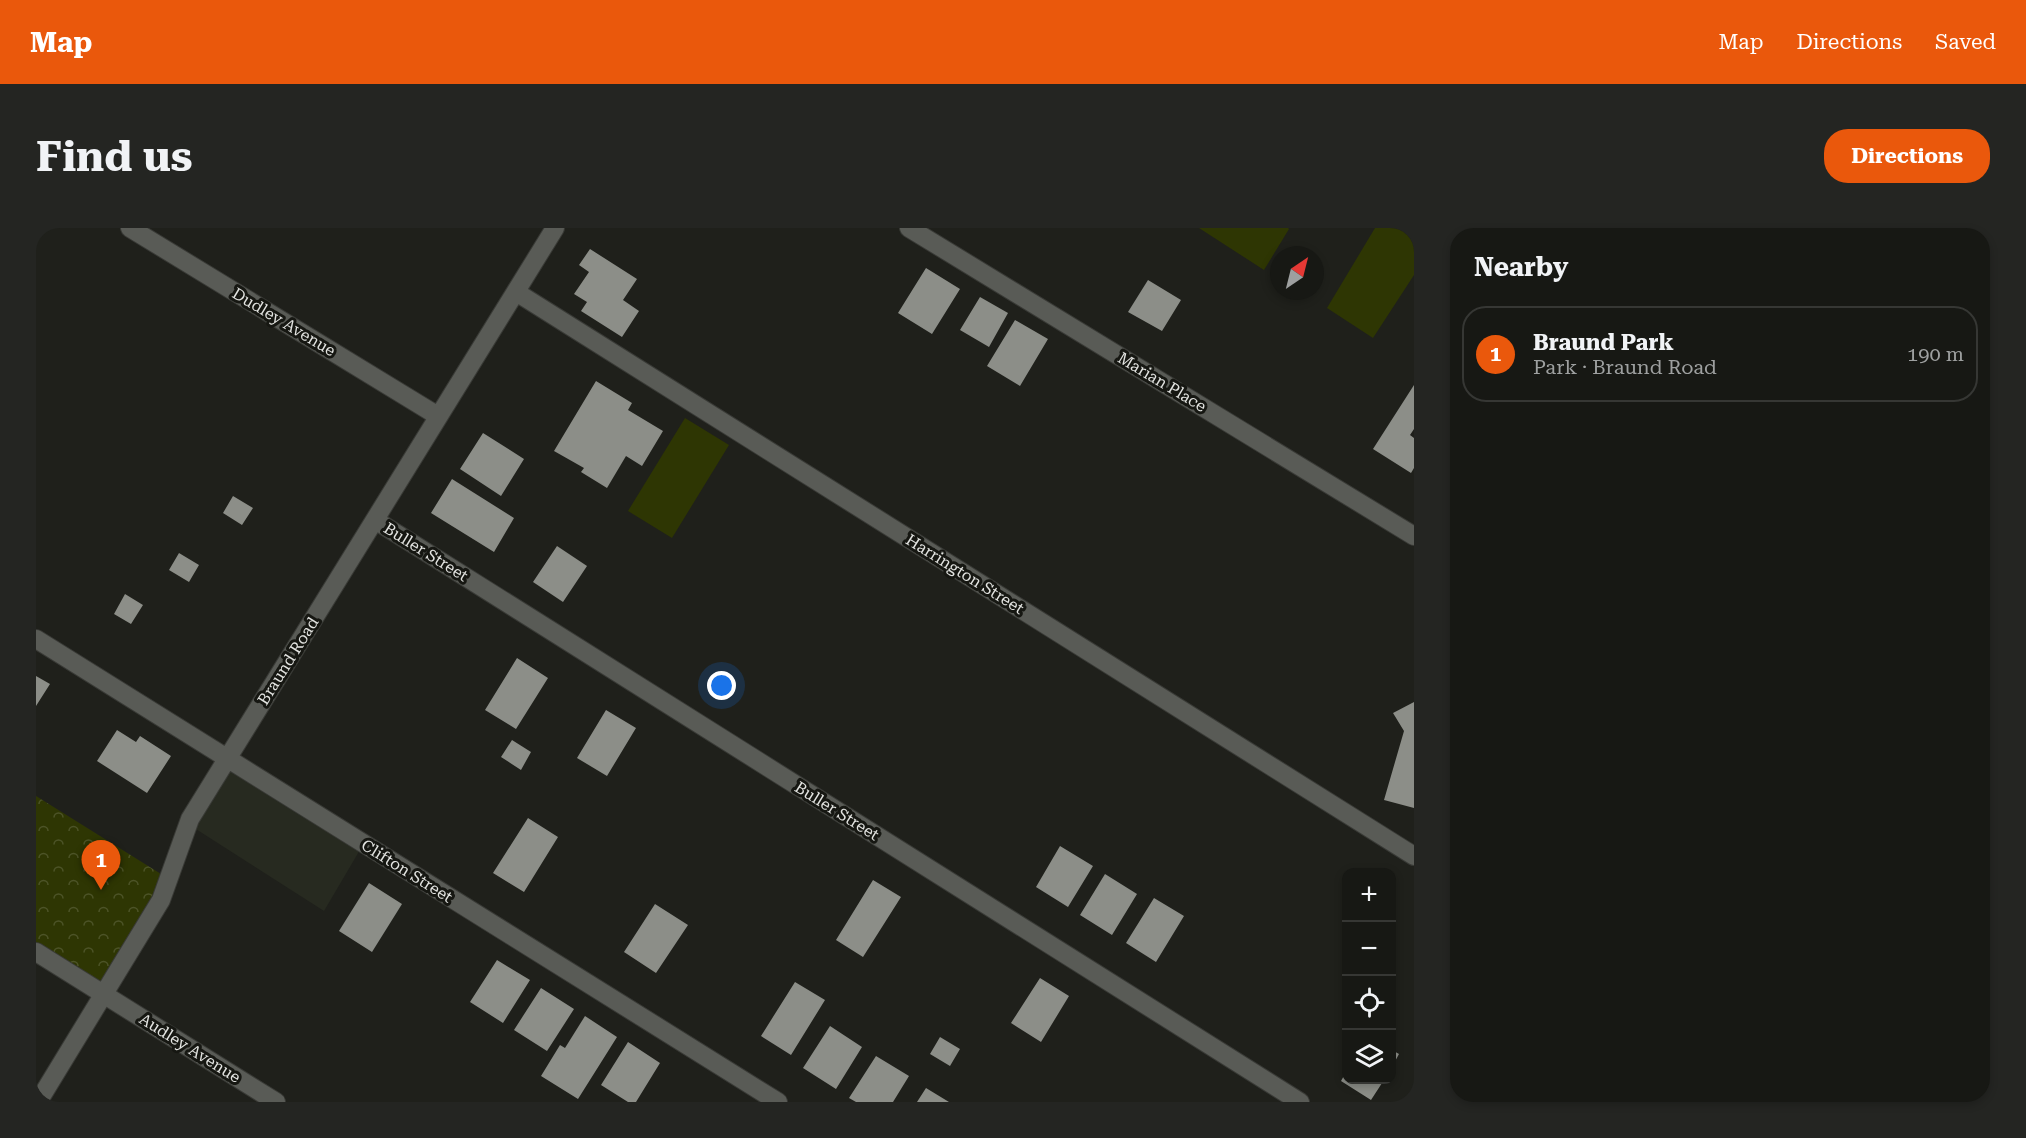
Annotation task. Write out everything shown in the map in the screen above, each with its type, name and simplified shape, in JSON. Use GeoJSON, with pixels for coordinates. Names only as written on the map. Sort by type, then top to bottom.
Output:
{"type":"FeatureCollection","features":[{"type":"Feature","properties":{"kind":"street","name":"Dudley Avenue"},"geometry":{"type":"LineString","coordinates":[[130,228],[438,416]]}},
{"type":"Feature","properties":{"kind":"street","name":"Braund Road"},"geometry":{"type":"LineString","coordinates":[[38,1102],[161,900],[190,819],[555,228]]}},
{"type":"Feature","properties":{"kind":"street","name":"Marian Place"},"geometry":{"type":"LineString","coordinates":[[909,228],[1414,536]]}},
{"type":"Feature","properties":{"kind":"street","name":"Harrington Street"},"geometry":{"type":"LineString","coordinates":[[516,291],[1414,856]]}},
{"type":"Feature","properties":{"kind":"street","name":"Buller Street"},"geometry":{"type":"LineString","coordinates":[[375,520],[1300,1102]]}},
{"type":"Feature","properties":{"kind":"street","name":"Clifton Street"},"geometry":{"type":"LineString","coordinates":[[36,639],[778,1102]]}},
{"type":"Feature","properties":{"kind":"street","name":"Audley Avenue"},"geometry":{"type":"LineString","coordinates":[[36,952],[276,1102]]}},
{"type":"Feature","properties":{"kind":"shaded area"},"geometry":{"type":"Polygon","coordinates":[[[228,759],[364,843],[324,911],[188,824],[228,759]]]}},
{"type":"Feature","properties":{"kind":"green space"},"geometry":{"type":"Polygon","coordinates":[[[1199,228],[1288,228],[1279,246],[1270,246],[1270,260],[1264,270],[1199,228]]]}},
{"type":"Feature","properties":{"kind":"green space"},"geometry":{"type":"Polygon","coordinates":[[[1375,228],[1398,228],[1414,238],[1414,275],[1373,338],[1327,308],[1375,228]]]}},
{"type":"Feature","properties":{"kind":"green space"},"geometry":{"type":"Polygon","coordinates":[[[685,418],[729,445],[672,538],[628,511],[685,418]]]}},
{"type":"Feature","properties":{"kind":"green space"},"geometry":{"type":"Polygon","coordinates":[[[36,796],[169,879],[103,994],[36,952],[36,796]]]}},
{"type":"Feature","properties":{"kind":"building"},"geometry":{"type":"Polygon","coordinates":[[[590,249],[637,279],[623,300],[639,311],[622,337],[581,311],[587,302],[574,294],[589,272],[579,265],[590,249]]]}},
{"type":"Feature","properties":{"kind":"building"},"geometry":{"type":"Polygon","coordinates":[[[926,268],[960,289],[932,334],[898,313],[926,268]]]}},
{"type":"Feature","properties":{"kind":"building"},"geometry":{"type":"Polygon","coordinates":[[[1148,280],[1181,300],[1162,331],[1128,312],[1148,280]]]}},
{"type":"Feature","properties":{"kind":"building"},"geometry":{"type":"Polygon","coordinates":[[[980,297],[1008,313],[989,347],[960,330],[980,297]]]}},
{"type":"Feature","properties":{"kind":"building"},"geometry":{"type":"Polygon","coordinates":[[[1015,320],[1048,339],[1020,386],[987,366],[1015,320]]]}},
{"type":"Feature","properties":{"kind":"building"},"geometry":{"type":"Polygon","coordinates":[[[596,381],[632,403],[628,410],[663,431],[642,466],[626,456],[607,488],[581,472],[584,468],[554,451],[596,381]]]}},
{"type":"Feature","properties":{"kind":"building"},"geometry":{"type":"Polygon","coordinates":[[[1414,385],[1414,429],[1410,435],[1414,438],[1414,468],[1411,473],[1373,449],[1414,385]]]}},
{"type":"Feature","properties":{"kind":"building"},"geometry":{"type":"Polygon","coordinates":[[[483,433],[524,459],[501,496],[460,469],[483,433]]]}},
{"type":"Feature","properties":{"kind":"building"},"geometry":{"type":"Polygon","coordinates":[[[452,479],[514,518],[494,552],[431,513],[452,479]]]}},
{"type":"Feature","properties":{"kind":"building"},"geometry":{"type":"Polygon","coordinates":[[[233,496],[253,508],[242,525],[223,513],[233,496]]]}},
{"type":"Feature","properties":{"kind":"building"},"geometry":{"type":"Polygon","coordinates":[[[557,546],[587,566],[563,602],[533,582],[557,546]]]}},
{"type":"Feature","properties":{"kind":"building"},"geometry":{"type":"Polygon","coordinates":[[[179,553],[199,565],[189,582],[169,570],[179,553]]]}},
{"type":"Feature","properties":{"kind":"building"},"geometry":{"type":"Polygon","coordinates":[[[125,594],[143,605],[131,624],[114,614],[125,594]]]}},
{"type":"Feature","properties":{"kind":"building"},"geometry":{"type":"Polygon","coordinates":[[[517,658],[548,678],[516,729],[485,710],[517,658]]]}},
{"type":"Feature","properties":{"kind":"building"},"geometry":{"type":"Polygon","coordinates":[[[36,676],[50,684],[36,706],[36,676]]]}},
{"type":"Feature","properties":{"kind":"building"},"geometry":{"type":"Polygon","coordinates":[[[1414,702],[1414,808],[1384,800],[1404,731],[1393,713],[1414,702]]]}},
{"type":"Feature","properties":{"kind":"building"},"geometry":{"type":"Polygon","coordinates":[[[606,710],[636,728],[607,776],[577,758],[606,710]]]}},
{"type":"Feature","properties":{"kind":"building"},"geometry":{"type":"Polygon","coordinates":[[[117,730],[136,742],[140,736],[171,756],[147,793],[97,761],[117,730]]]}},
{"type":"Feature","properties":{"kind":"building"},"geometry":{"type":"Polygon","coordinates":[[[512,740],[531,752],[521,770],[501,757],[512,740]]]}},
{"type":"Feature","properties":{"kind":"building"},"geometry":{"type":"Polygon","coordinates":[[[528,818],[558,837],[524,892],[493,873],[528,818]]]}},
{"type":"Feature","properties":{"kind":"building"},"geometry":{"type":"Polygon","coordinates":[[[1060,846],[1093,866],[1068,907],[1036,887],[1060,846]]]}},
{"type":"Feature","properties":{"kind":"building"},"geometry":{"type":"Polygon","coordinates":[[[1105,874],[1137,894],[1112,935],[1080,915],[1105,874]]]}},
{"type":"Feature","properties":{"kind":"building"},"geometry":{"type":"Polygon","coordinates":[[[873,880],[901,897],[863,957],[836,940],[873,880]]]}},
{"type":"Feature","properties":{"kind":"building"},"geometry":{"type":"Polygon","coordinates":[[[369,883],[402,904],[372,952],[339,931],[369,883]]]}},
{"type":"Feature","properties":{"kind":"building"},"geometry":{"type":"Polygon","coordinates":[[[1154,898],[1184,916],[1156,962],[1126,943],[1154,898]]]}},
{"type":"Feature","properties":{"kind":"building"},"geometry":{"type":"Polygon","coordinates":[[[655,904],[688,925],[656,973],[624,952],[655,904]]]}},
{"type":"Feature","properties":{"kind":"building"},"geometry":{"type":"Polygon","coordinates":[[[497,960],[530,980],[503,1023],[470,1002],[497,960]]]}},
{"type":"Feature","properties":{"kind":"building"},"geometry":{"type":"Polygon","coordinates":[[[1040,978],[1069,996],[1041,1042],[1011,1023],[1040,978]]]}},
{"type":"Feature","properties":{"kind":"building"},"geometry":{"type":"Polygon","coordinates":[[[795,982],[825,1000],[791,1055],[761,1036],[795,982]]]}},
{"type":"Feature","properties":{"kind":"building"},"geometry":{"type":"Polygon","coordinates":[[[541,988],[574,1009],[547,1051],[514,1030],[541,988]]]}},
{"type":"Feature","properties":{"kind":"building"},"geometry":{"type":"Polygon","coordinates":[[[585,1016],[617,1037],[578,1099],[541,1076],[560,1045],[565,1048],[585,1016]]]}},
{"type":"Feature","properties":{"kind":"building"},"geometry":{"type":"Polygon","coordinates":[[[830,1026],[862,1047],[836,1089],[803,1068],[830,1026]]]}},
{"type":"Feature","properties":{"kind":"building"},"geometry":{"type":"Polygon","coordinates":[[[940,1037],[960,1049],[950,1066],[930,1054],[940,1037]]]}},
{"type":"Feature","properties":{"kind":"building"},"geometry":{"type":"Polygon","coordinates":[[[628,1042],[660,1063],[636,1102],[628,1102],[601,1085],[628,1042]]]}},
{"type":"Feature","properties":{"kind":"building"},"geometry":{"type":"Polygon","coordinates":[[[876,1056],[909,1076],[893,1102],[856,1102],[849,1098],[876,1056]]]}},
{"type":"Feature","properties":{"kind":"building"},"geometry":{"type":"Polygon","coordinates":[[[1346,1084],[1381,1084],[1371,1100],[1346,1084]]]}},
{"type":"Feature","properties":{"kind":"building"},"geometry":{"type":"Polygon","coordinates":[[[926,1088],[949,1102],[917,1102],[926,1088]]]}},
{"type":"Feature","properties":{"kind":"place","name":"Braund Park"},"geometry":{"type":"Point","coordinates":[101,890]}}]}
